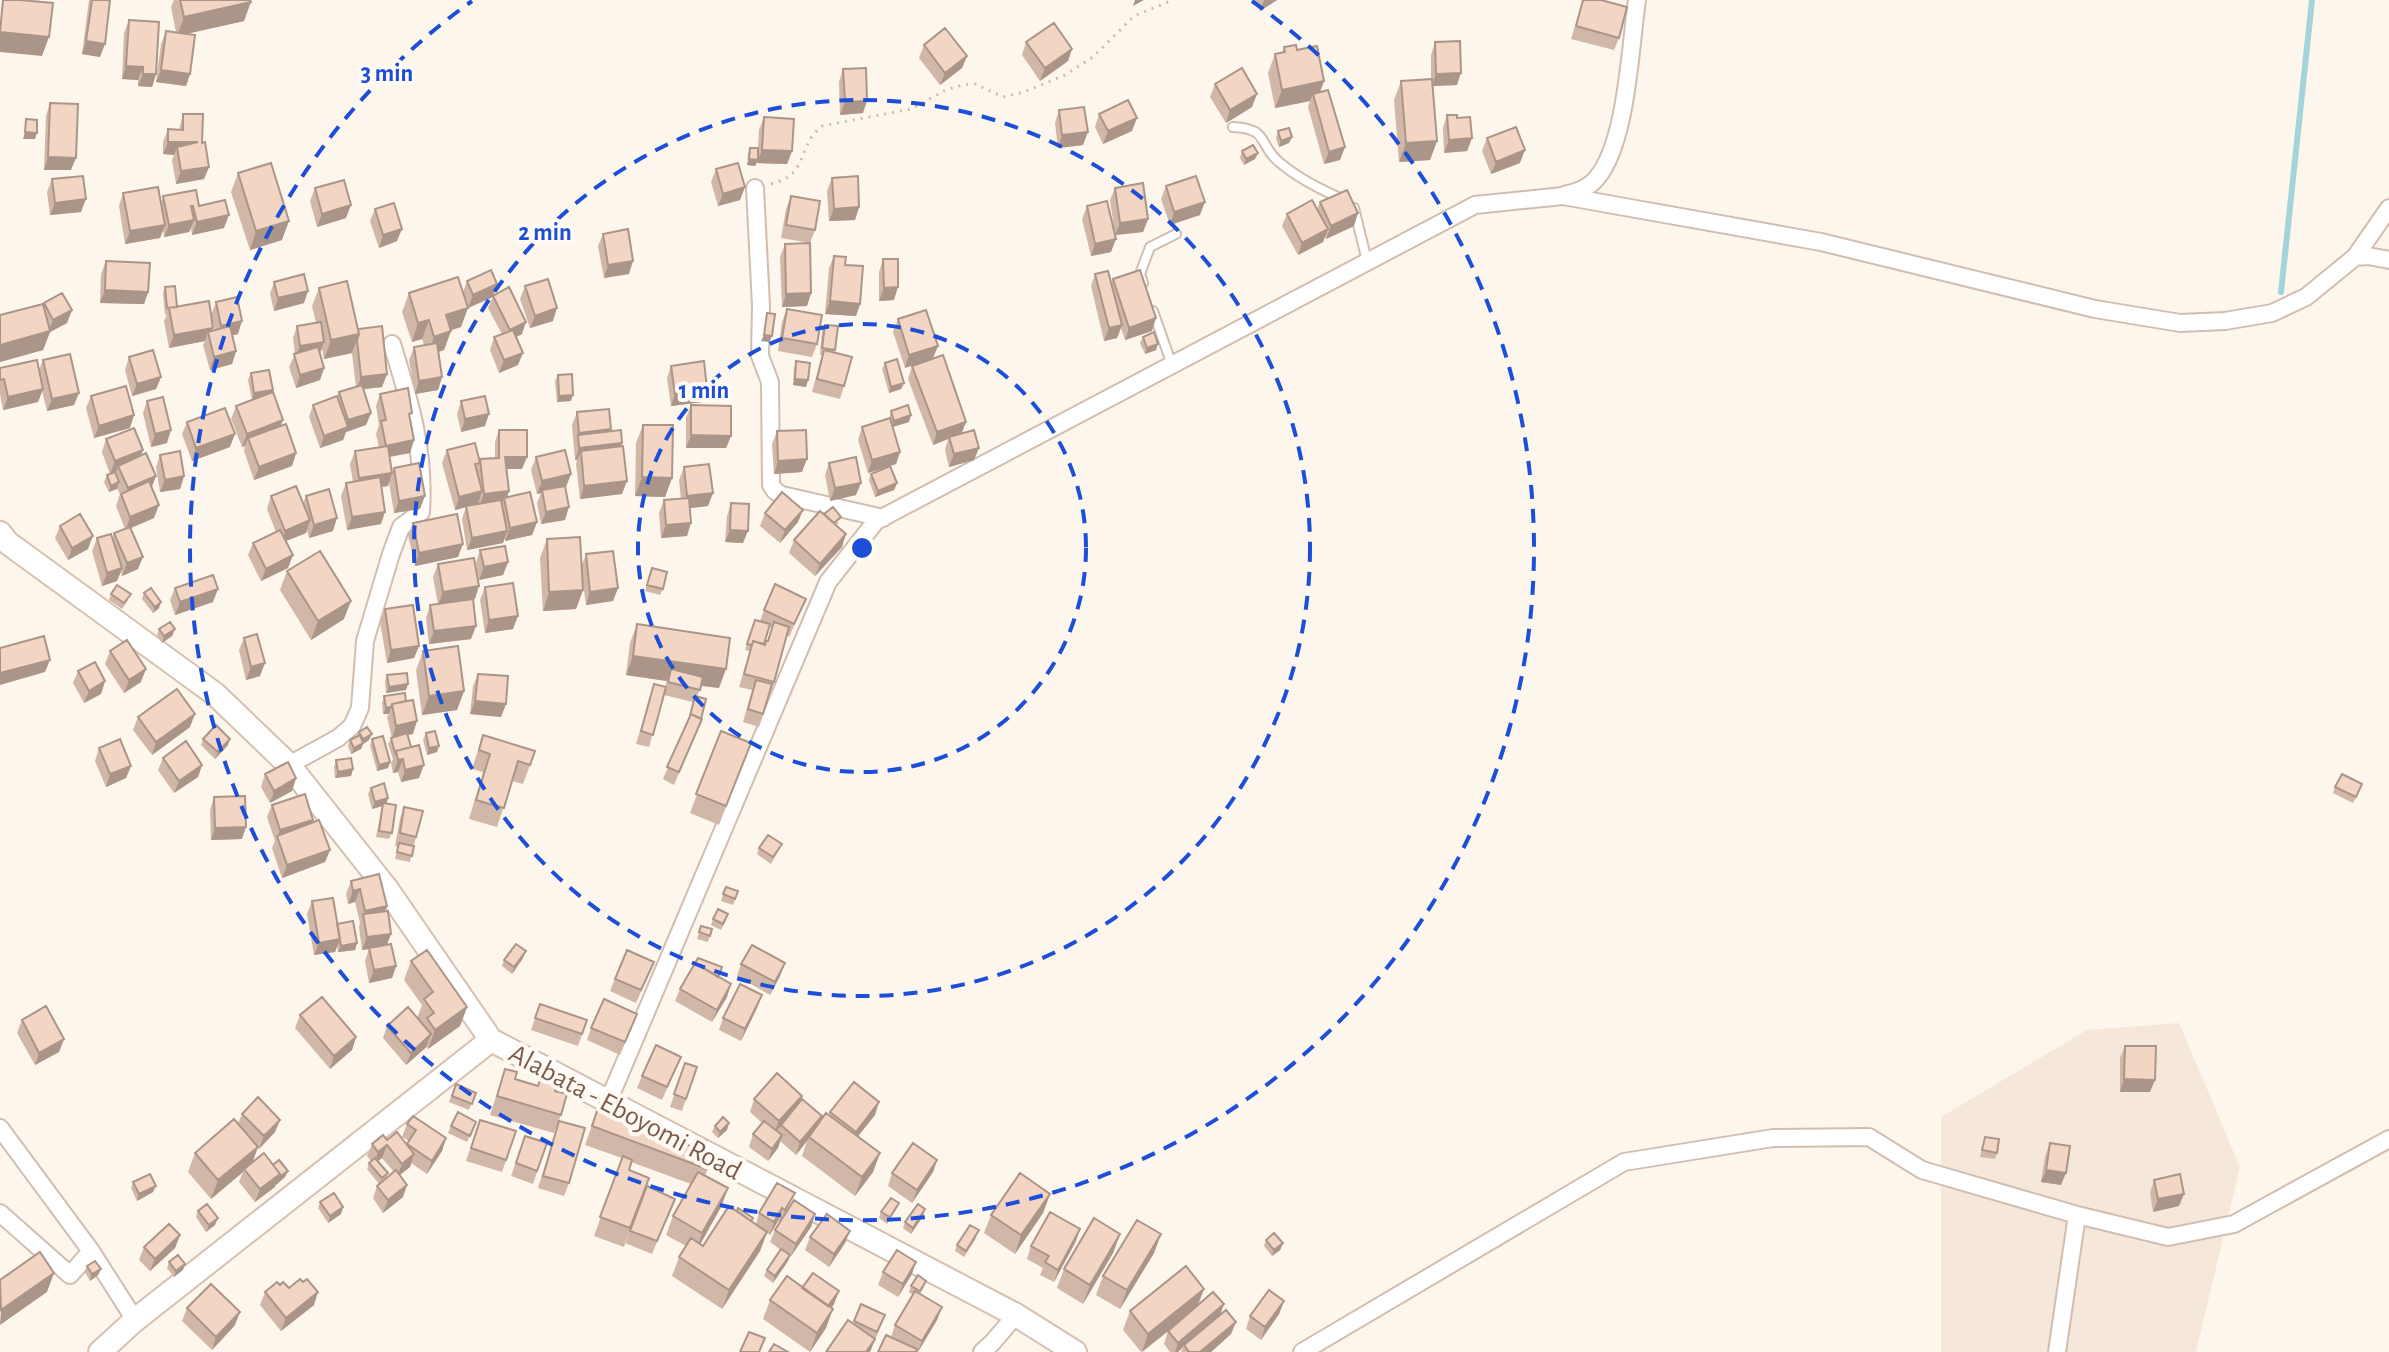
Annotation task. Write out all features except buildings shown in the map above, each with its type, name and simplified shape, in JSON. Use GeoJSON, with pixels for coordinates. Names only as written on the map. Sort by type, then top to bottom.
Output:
{"type":"FeatureCollection","features":[{"type":"Feature","properties":{"kind":"main road"},"geometry":{"type":"LineString","coordinates":[[3,540],[215,694],[289,765],[387,889],[491,1040]]}},
{"type":"Feature","properties":{"kind":"main road","name":"Alabata - Eboyomi Road"},"geometry":{"type":"LineString","coordinates":[[100,1352],[135,1320],[491,1040],[1016,1315],[1075,1352]]}},
{"type":"Feature","properties":{"kind":"street"},"geometry":{"type":"LineString","coordinates":[[608,1102],[828,582],[876,521],[1475,205],[1563,196],[1578,192],[1594,182],[1613,151],[1623,106],[1637,0]]}},
{"type":"Feature","properties":{"kind":"street"},"geometry":{"type":"LineString","coordinates":[[755,188],[761,306],[760,356],[770,382],[771,485],[782,495],[883,518]]}},
{"type":"Feature","properties":{"kind":"street"},"geometry":{"type":"LineString","coordinates":[[1563,196],[1821,242],[2095,309],[2180,323],[2225,321],[2272,313],[2306,297],[2355,257],[2389,208]]}},
{"type":"Feature","properties":{"kind":"street"},"geometry":{"type":"LineString","coordinates":[[2355,257],[2389,260]]}},
{"type":"Feature","properties":{"kind":"street"},"geometry":{"type":"LineString","coordinates":[[289,765],[338,738],[352,726],[360,708],[365,641],[391,554],[401,527],[421,512],[423,480],[419,445],[410,400],[392,344]]}},
{"type":"Feature","properties":{"kind":"street"},"geometry":{"type":"LineString","coordinates":[[0,1128],[91,1251],[135,1320]]}},
{"type":"Feature","properties":{"kind":"street"},"geometry":{"type":"LineString","coordinates":[[1302,1352],[1624,1162],[1773,1138],[1869,1137],[1922,1170],[2077,1215],[2168,1237],[2234,1224],[2389,1139]]}},
{"type":"Feature","properties":{"kind":"street"},"geometry":{"type":"LineString","coordinates":[[0,1213],[70,1275],[91,1251]]}},
{"type":"Feature","properties":{"kind":"street"},"geometry":{"type":"LineString","coordinates":[[2057,1352],[2077,1215]]}},
{"type":"Feature","properties":{"kind":"street"},"geometry":{"type":"LineString","coordinates":[[982,1352],[1016,1315]]}},
{"type":"Feature","properties":{"kind":"lane"},"geometry":{"type":"LineString","coordinates":[[1233,127],[1250,128],[1261,134],[1278,161],[1318,190],[1351,202],[1357,213],[1367,262]]}},
{"type":"Feature","properties":{"kind":"lane"},"geometry":{"type":"LineString","coordinates":[[1147,294],[1140,274],[1144,259],[1150,247],[1176,234]]}},
{"type":"Feature","properties":{"kind":"lane"},"geometry":{"type":"LineString","coordinates":[[1152,308],[1172,365]]}},
{"type":"Feature","properties":{"kind":"path"},"geometry":{"type":"LineString","coordinates":[[784,181],[792,175],[814,132],[822,126],[911,109],[946,90],[963,85],[975,84],[1003,97],[1024,92],[1065,75],[1093,57],[1134,16],[1173,0]]}},
{"type":"Feature","properties":{"kind":"shaded area"},"geometry":{"type":"Polygon","coordinates":[[[2179,1023],[2240,1167],[2196,1352],[1941,1352],[1941,1117],[2087,1030],[2179,1023]]]}},
{"type":"Feature","properties":{"kind":"waterway"},"geometry":{"type":"LineString","coordinates":[[2281,292],[2312,0]]}}]}
